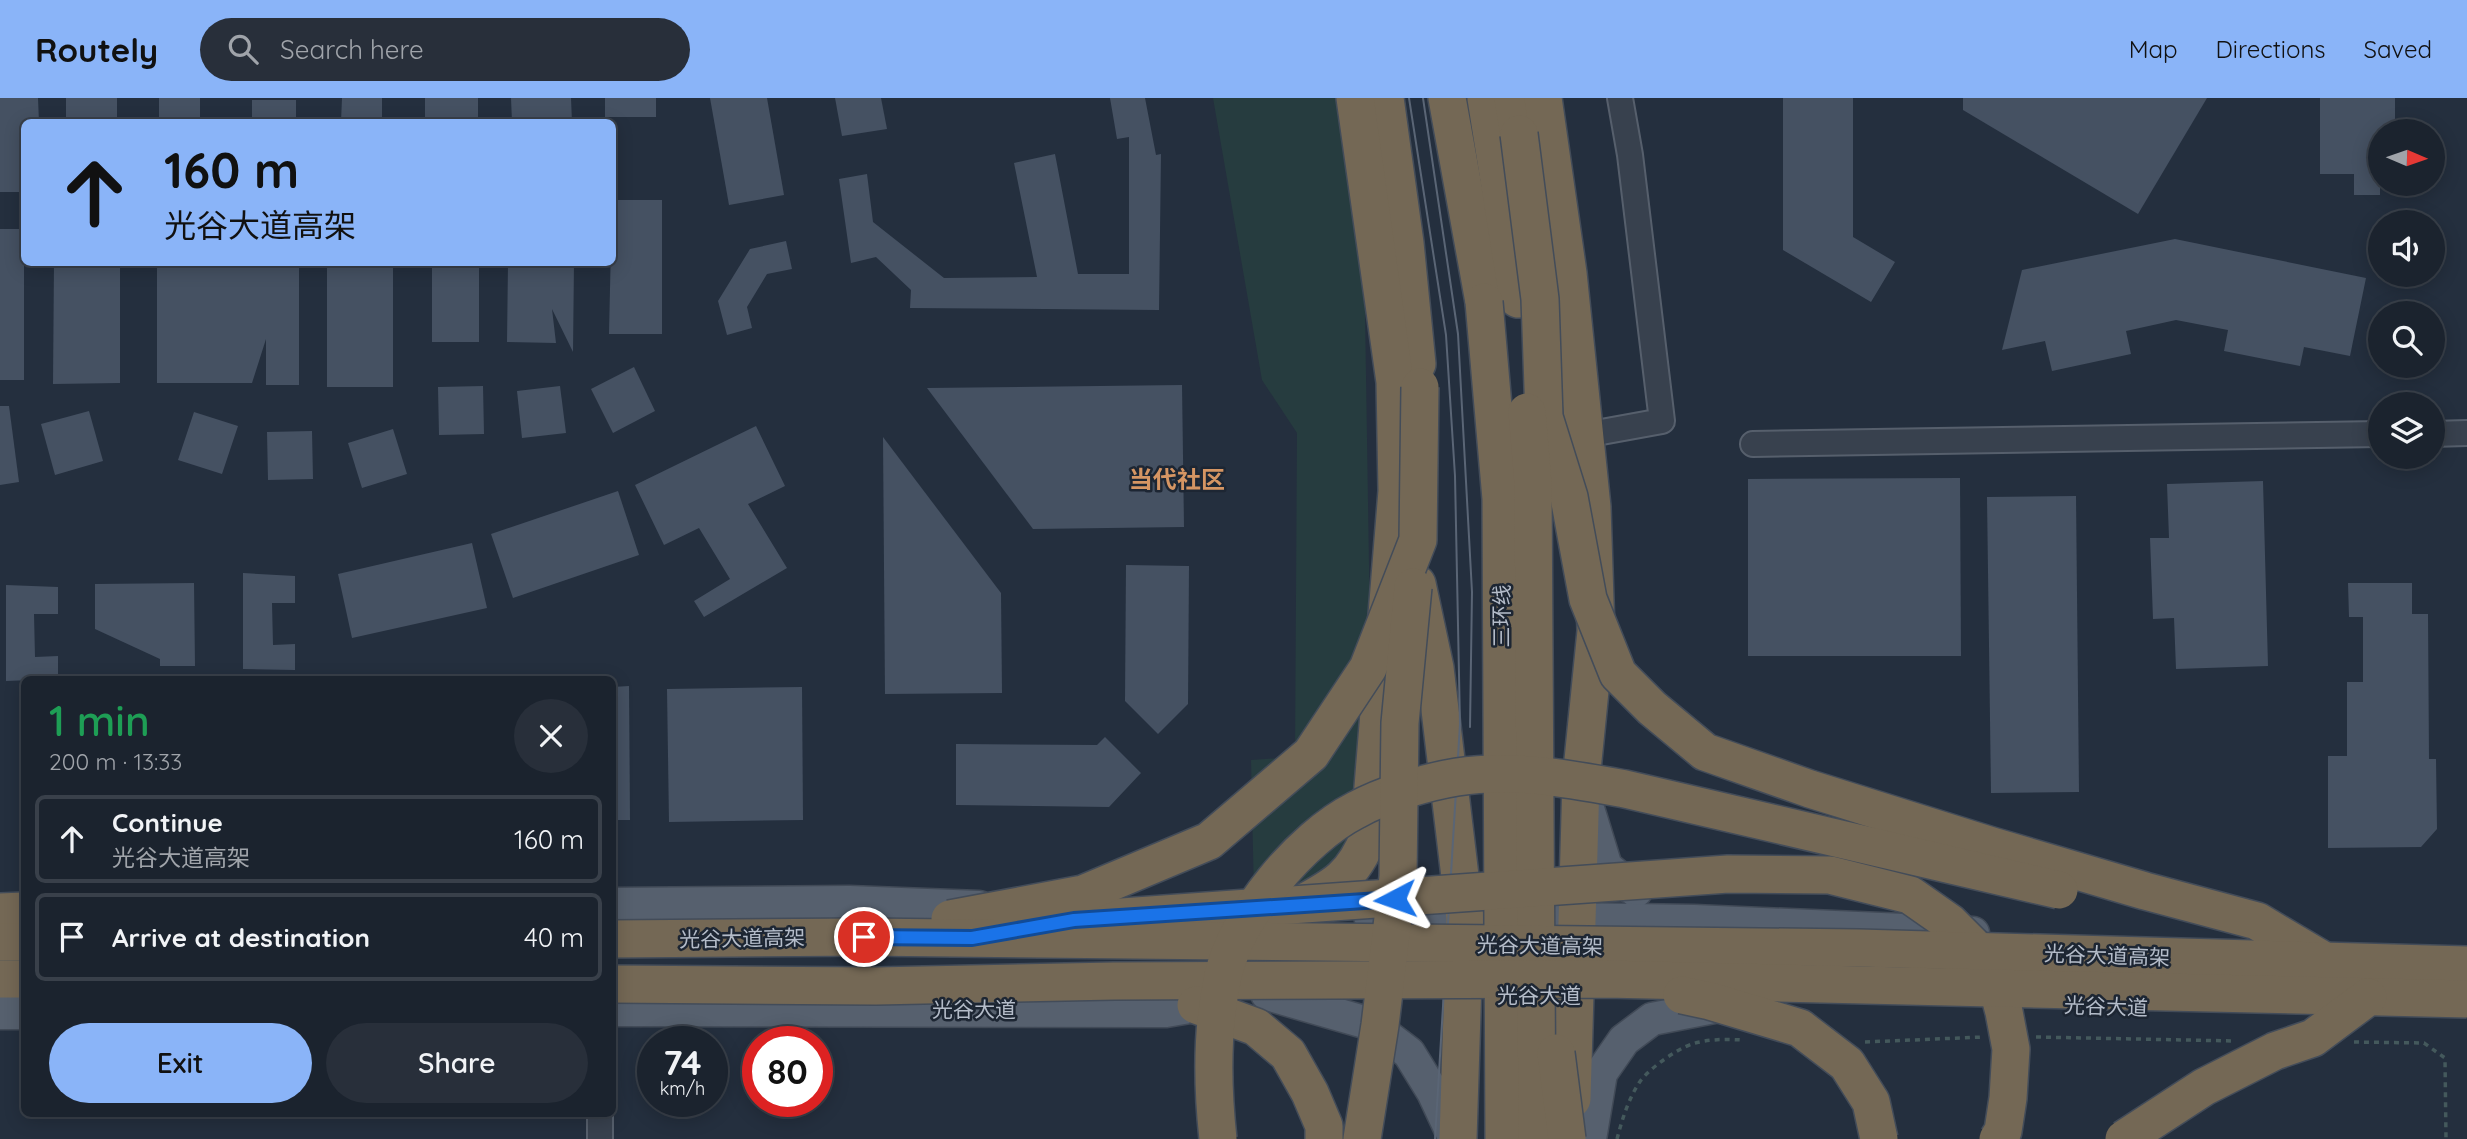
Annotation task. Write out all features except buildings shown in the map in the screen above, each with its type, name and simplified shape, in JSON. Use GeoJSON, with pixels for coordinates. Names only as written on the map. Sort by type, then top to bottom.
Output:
{"type":"FeatureCollection","features":[{"type":"Feature","properties":{"kind":"highway"},"geometry":{"type":"LineString","coordinates":[[1284,913],[1337,884],[1360,857],[1368,836],[1397,491],[1395,382],[1355,98]]}},
{"type":"Feature","properties":{"kind":"highway"},"geometry":{"type":"LineString","coordinates":[[1370,195],[1377,98]]}},
{"type":"Feature","properties":{"kind":"highway"},"geometry":{"type":"LineString","coordinates":[[1362,1139],[1380,1025],[1398,877],[1400,723],[1418,540],[1420,387],[1405,243],[1385,98]]}},
{"type":"Feature","properties":{"kind":"highway","name":"三环线"},"geometry":{"type":"LineString","coordinates":[[1447,98],[1501,301],[1533,484],[1537,1139]]}},
{"type":"Feature","properties":{"kind":"highway","name":"三环线"},"geometry":{"type":"LineString","coordinates":[[1486,98],[1501,301],[1504,1139]]}},
{"type":"Feature","properties":{"kind":"highway"},"geometry":{"type":"LineString","coordinates":[[1513,98],[1540,299],[1554,1038],[1569,1139]]}},
{"type":"Feature","properties":{"kind":"highway"},"geometry":{"type":"LineString","coordinates":[[1543,98],[1568,273],[1585,435],[1592,508],[1596,631],[1581,780],[1578,919],[1591,987],[1569,1139]]}},
{"type":"Feature","properties":{"kind":"highway"},"geometry":{"type":"LineString","coordinates":[[1544,417],[1569,497],[1588,599],[1618,674],[1651,708],[1705,752],[1810,789],[1992,846],[2257,921],[2324,961]]}},
{"type":"Feature","properties":{"kind":"highway"},"geometry":{"type":"LineString","coordinates":[[1397,491],[1435,668],[1465,918],[1456,1139]]}},
{"type":"Feature","properties":{"kind":"highway"},"geometry":{"type":"LineString","coordinates":[[864,937],[1083,894],[1209,841],[1311,754],[1368,668],[1418,540]]}},
{"type":"Feature","properties":{"kind":"highway"},"geometry":{"type":"LineString","coordinates":[[1218,1139],[1212,1057],[1223,975],[1238,933],[1289,861],[1355,810],[1403,792],[1456,777],[1512,774],[1567,779],[1625,789],[2141,909],[2257,921]]}},
{"type":"Feature","properties":{"kind":"highway"},"geometry":{"type":"LineString","coordinates":[[972,938],[1087,919],[1728,874],[1830,875],[1910,895],[1950,923],[1972,946],[1995,978],[2011,1049],[2005,1120],[1998,1139]]}},
{"type":"Feature","properties":{"kind":"highway"},"geometry":{"type":"LineString","coordinates":[[0,912],[21,911]]}},
{"type":"Feature","properties":{"kind":"highway","name":"光谷大道高架"},"geometry":{"type":"LineString","coordinates":[[616,939],[864,937],[1859,948],[2467,965]]}},
{"type":"Feature","properties":{"kind":"highway"},"geometry":{"type":"LineString","coordinates":[[0,942],[21,942]]}},
{"type":"Feature","properties":{"kind":"highway"},"geometry":{"type":"LineString","coordinates":[[0,979],[21,979]]}},
{"type":"Feature","properties":{"kind":"highway"},"geometry":{"type":"LineString","coordinates":[[1114,981],[1215,1010],[1256,1027],[1288,1054],[1310,1093],[1324,1126],[1324,1139]]}},
{"type":"Feature","properties":{"kind":"highway","name":"光谷大道高架"},"geometry":{"type":"LineString","coordinates":[[616,984],[876,986],[1114,981],[2467,999]]}},
{"type":"Feature","properties":{"kind":"highway"},"geometry":{"type":"LineString","coordinates":[[1591,987],[1710,1001],[1800,1028],[1847,1064],[1871,1102],[1879,1139]]}},
{"type":"Feature","properties":{"kind":"highway"},"geometry":{"type":"LineString","coordinates":[[2124,1139],[2204,1087],[2275,1051],[2313,1038],[2368,997]]}},
{"type":"Feature","properties":{"kind":"highway"},"geometry":{"type":"LineString","coordinates":[[1368,1139],[1370,1084]]}},
{"type":"Feature","properties":{"kind":"highway"},"geometry":{"type":"LineString","coordinates":[[2148,1139],[2204,1087]]}},
{"type":"Feature","properties":{"kind":"main road"},"geometry":{"type":"LineString","coordinates":[[1581,780],[1590,820],[1606,867],[1647,900],[1694,921]]}},
{"type":"Feature","properties":{"kind":"main road"},"geometry":{"type":"LineString","coordinates":[[616,904],[849,902],[1199,916],[1284,913],[1694,921],[2467,952]]}},
{"type":"Feature","properties":{"kind":"main road"},"geometry":{"type":"LineString","coordinates":[[0,928],[21,928]]}},
{"type":"Feature","properties":{"kind":"main road","name":"光谷大道"},"geometry":{"type":"LineString","coordinates":[[616,1010],[1166,1010],[1267,994],[1462,995],[1591,987],[2243,1010],[2467,1004]]}},
{"type":"Feature","properties":{"kind":"main road"},"geometry":{"type":"LineString","coordinates":[[1267,994],[1371,1024],[1409,1053],[1433,1091],[1456,1139]]}},
{"type":"Feature","properties":{"kind":"main road"},"geometry":{"type":"LineString","coordinates":[[1590,1139],[1601,1073],[1624,1040],[1653,1019],[1780,995]]}},
{"type":"Feature","properties":{"kind":"main road"},"geometry":{"type":"LineString","coordinates":[[0,1013],[21,1013]]}},
{"type":"Feature","properties":{"kind":"street"},"geometry":{"type":"LineString","coordinates":[[1585,435],[1662,421],[1630,155],[1620,98]]}},
{"type":"Feature","properties":{"kind":"street"},"geometry":{"type":"LineString","coordinates":[[2445,433],[2467,433]]}},
{"type":"Feature","properties":{"kind":"street"},"geometry":{"type":"LineString","coordinates":[[1753,444],[2368,434]]}},
{"type":"Feature","properties":{"kind":"street"},"geometry":{"type":"LineString","coordinates":[[600,1117],[600,1139]]}},
{"type":"Feature","properties":{"kind":"path"},"geometry":{"type":"LineString","coordinates":[[1857,1042],[1991,1037]]}},
{"type":"Feature","properties":{"kind":"path"},"geometry":{"type":"LineString","coordinates":[[2033,1037],[2242,1041]]}},
{"type":"Feature","properties":{"kind":"path"},"geometry":{"type":"LineString","coordinates":[[1616,1139],[1626,1108],[1638,1083],[1648,1070],[1691,1044],[1749,1040]]}},
{"type":"Feature","properties":{"kind":"path"},"geometry":{"type":"LineString","coordinates":[[2354,1042],[2424,1043],[2445,1058],[2446,1139]]}},
{"type":"Feature","properties":{"kind":"green space"},"geometry":{"type":"Polygon","coordinates":[[[1213,98],[1339,98],[1364,249],[1370,628],[1360,830],[1328,881],[1254,896],[1251,760],[1295,757],[1297,433],[1262,380],[1213,98]]]}},
{"type":"Feature","properties":{"kind":"tram line"},"geometry":{"type":"LineString","coordinates":[[1409,98],[1446,335],[1455,476],[1460,724],[1435,1139]]}},
{"type":"Feature","properties":{"kind":"tram line"},"geometry":{"type":"LineString","coordinates":[[1423,98],[1458,334],[1472,592],[1470,727]]}},
{"type":"Feature","properties":{"kind":"district","name":"当代社区"},"geometry":{"type":"Point","coordinates":[1177,479]}},
{"type":"Feature","properties":{"kind":"route"},"geometry":{"type":"LineString","coordinates":[[864,937],[972,938],[1074,920],[1395,899]]}}]}
